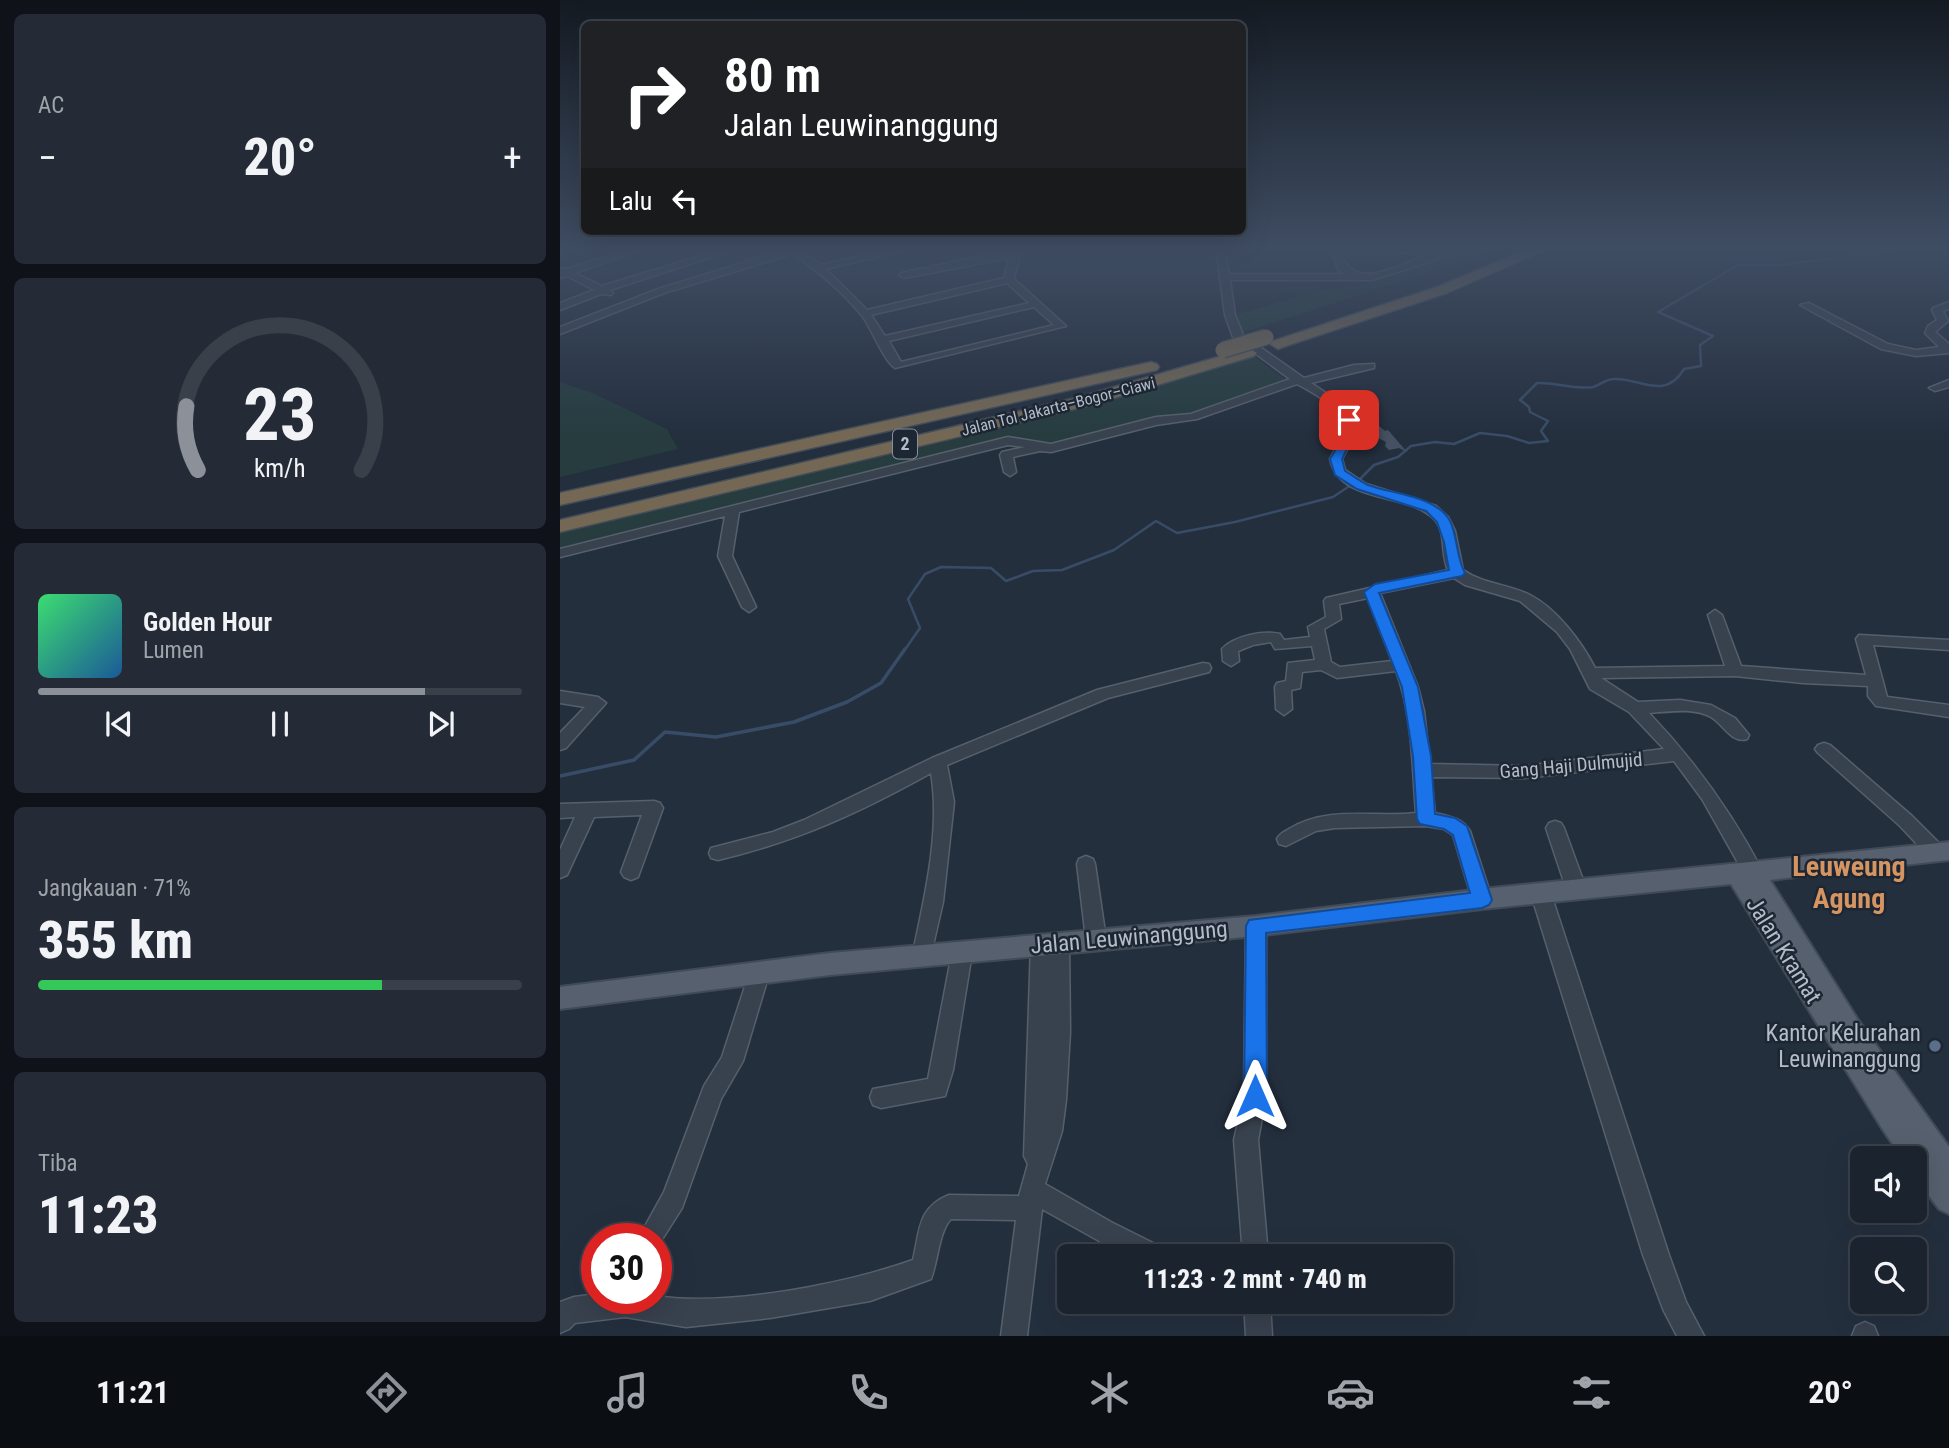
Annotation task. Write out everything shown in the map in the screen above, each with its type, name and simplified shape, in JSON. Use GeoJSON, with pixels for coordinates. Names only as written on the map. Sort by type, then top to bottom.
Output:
{"type":"FeatureCollection","features":[{"type":"Feature","properties":{"kind":"highway","name":"Jalan Tol Jakarta–Bogor–Ciawi"},"geometry":{"type":"LineString","coordinates":[[560,526],[1085,401],[1249,353],[1272,341],[1353,310]]}},
{"type":"Feature","properties":{"kind":"highway","name":"Jalan Tol Jakarta–Bogor–Ciawi"},"geometry":{"type":"LineString","coordinates":[[560,510],[1272,341],[1374,310]]}},
{"type":"Feature","properties":{"kind":"highway"},"geometry":{"type":"LineString","coordinates":[[560,499],[1205,355]]}},
{"type":"Feature","properties":{"kind":"main road","name":"Jalan Leuwinanggung"},"geometry":{"type":"LineString","coordinates":[[560,998],[1050,943],[1256,926],[1577,891],[1745,867],[1889,859],[1943,851]]}},
{"type":"Feature","properties":{"kind":"main road","name":"Jalan Kramat"},"geometry":{"type":"LineString","coordinates":[[1745,867],[1849,1028],[1949,1172]]}},
{"type":"Feature","properties":{"kind":"main road","name":"Jalan Kramat"},"geometry":{"type":"LineString","coordinates":[[1745,867],[1888,1114],[1949,1199]]}},
{"type":"Feature","properties":{"kind":"street"},"geometry":{"type":"LineString","coordinates":[[560,331],[611,310]]}},
{"type":"Feature","properties":{"kind":"street"},"geometry":{"type":"LineString","coordinates":[[862,310],[885,339],[894,363],[900,366],[1060,326],[1043,310]]}},
{"type":"Feature","properties":{"kind":"street"},"geometry":{"type":"LineString","coordinates":[[865,313],[877,310]]}},
{"type":"Feature","properties":{"kind":"street"},"geometry":{"type":"LineString","coordinates":[[885,339],[1009,310]]}},
{"type":"Feature","properties":{"kind":"street"},"geometry":{"type":"LineString","coordinates":[[1229,310],[1238,337],[1337,406],[1349,420],[1351,427],[1348,438],[1336,459],[1339,472],[1356,484],[1436,512],[1448,531],[1453,566],[1457,573],[1470,582],[1525,598],[1570,637],[1602,690],[1635,708],[1678,754],[1708,794],[1745,867]]}},
{"type":"Feature","properties":{"kind":"street"},"geometry":{"type":"LineString","coordinates":[[1817,310],[1885,347],[1916,354],[1948,349]]}},
{"type":"Feature","properties":{"kind":"street"},"geometry":{"type":"LineString","coordinates":[[1945,325],[1931,330],[1931,335],[1948,349]]}},
{"type":"Feature","properties":{"kind":"street"},"geometry":{"type":"LineString","coordinates":[[1010,472],[1006,454],[1060,446],[1156,421],[1194,417],[1299,381],[1370,366]]}},
{"type":"Feature","properties":{"kind":"street"},"geometry":{"type":"LineString","coordinates":[[1935,388],[1949,383]]}},
{"type":"Feature","properties":{"kind":"street"},"geometry":{"type":"LineString","coordinates":[[560,553],[733,510],[857,486],[1014,440],[1035,449]]}},
{"type":"Feature","properties":{"kind":"street"},"geometry":{"type":"LineString","coordinates":[[733,510],[725,555],[749,607]]}},
{"type":"Feature","properties":{"kind":"street"},"geometry":{"type":"LineString","coordinates":[[1426,819],[1416,711],[1371,590],[1457,573]]}},
{"type":"Feature","properties":{"kind":"street"},"geometry":{"type":"LineString","coordinates":[[1324,665],[1317,641],[1316,625],[1335,617],[1332,600],[1372,593]]}},
{"type":"Feature","properties":{"kind":"street"},"geometry":{"type":"LineString","coordinates":[[1715,615],[1735,671]]}},
{"type":"Feature","properties":{"kind":"street"},"geometry":{"type":"LineString","coordinates":[[1231,661],[1230,649],[1241,642],[1273,637],[1280,645],[1317,641]]}},
{"type":"Feature","properties":{"kind":"street"},"geometry":{"type":"LineString","coordinates":[[1949,645],[1864,639],[1876,681],[1876,696],[1882,702],[1949,711]]}},
{"type":"Feature","properties":{"kind":"street"},"geometry":{"type":"LineString","coordinates":[[1284,709],[1283,687],[1294,684],[1294,667],[1324,665],[1337,673],[1401,665]]}},
{"type":"Feature","properties":{"kind":"street"},"geometry":{"type":"LineString","coordinates":[[718,853],[788,834],[813,824],[855,806],[938,762],[1103,694],[1203,668]]}},
{"type":"Feature","properties":{"kind":"street"},"geometry":{"type":"LineString","coordinates":[[1590,673],[1735,671],[1802,678],[1876,681]]}},
{"type":"Feature","properties":{"kind":"street"},"geometry":{"type":"LineString","coordinates":[[560,697],[598,704],[560,744]]}},
{"type":"Feature","properties":{"kind":"street"},"geometry":{"type":"LineString","coordinates":[[1635,708],[1709,707],[1729,720],[1741,735]]}},
{"type":"Feature","properties":{"kind":"street"},"geometry":{"type":"LineString","coordinates":[[1824,749],[1943,851]]}},
{"type":"Feature","properties":{"kind":"street","name":"Gang Haji Dulmujid"},"geometry":{"type":"LineString","coordinates":[[1422,770],[1525,772],[1678,754]]}},
{"type":"Feature","properties":{"kind":"street"},"geometry":{"type":"LineString","coordinates":[[922,957],[933,902],[945,802],[938,762]]}},
{"type":"Feature","properties":{"kind":"street"},"geometry":{"type":"LineString","coordinates":[[560,811],[654,808],[631,872]]}},
{"type":"Feature","properties":{"kind":"street"},"geometry":{"type":"LineString","coordinates":[[560,870],[588,810]]}},
{"type":"Feature","properties":{"kind":"street"},"geometry":{"type":"LineString","coordinates":[[1286,839],[1312,825],[1340,821],[1409,822],[1426,819],[1449,823],[1461,831],[1482,900]]}},
{"type":"Feature","properties":{"kind":"street"},"geometry":{"type":"LineString","coordinates":[[1555,828],[1577,891]]}},
{"type":"Feature","properties":{"kind":"street"},"geometry":{"type":"LineString","coordinates":[[1086,864],[1096,939]]}},
{"type":"Feature","properties":{"kind":"street"},"geometry":{"type":"LineString","coordinates":[[1541,894],[1656,1255],[1676,1309],[1691,1336]]}},
{"type":"Feature","properties":{"kind":"street"},"geometry":{"type":"LineString","coordinates":[[1254,1244],[1246,1140],[1255,1096],[1256,926]]}},
{"type":"Feature","properties":{"kind":"street"},"geometry":{"type":"LineString","coordinates":[[1014,1336],[1033,1189],[1052,1125],[1059,1061],[1050,943]]}},
{"type":"Feature","properties":{"kind":"street"},"geometry":{"type":"LineString","coordinates":[[881,1097],[937,1088],[962,953]]}},
{"type":"Feature","properties":{"kind":"street"},"geometry":{"type":"LineString","coordinates":[[659,1223],[673,1199],[712,1094],[732,1061],[759,974]]}},
{"type":"Feature","properties":{"kind":"street"},"geometry":{"type":"LineString","coordinates":[[672,1311],[686,1314],[770,1305],[870,1288],[922,1270],[932,1220],[939,1211],[1033,1189],[1085,1222],[1128,1244]]}},
{"type":"Feature","properties":{"kind":"street"},"geometry":{"type":"LineString","coordinates":[[560,1320],[567,1312],[581,1309]]}},
{"type":"Feature","properties":{"kind":"street"},"geometry":{"type":"LineString","coordinates":[[1258,1314],[1259,1336]]}},
{"type":"Feature","properties":{"kind":"green space"},"geometry":{"type":"Polygon","coordinates":[[[1250,310],[1312,310],[1242,333],[1237,314],[1250,310]]]}},
{"type":"Feature","properties":{"kind":"green space"},"geometry":{"type":"Polygon","coordinates":[[[1249,353],[1289,382],[1193,416],[1129,425],[1044,446],[1029,444],[1017,437],[560,549],[560,526],[1085,401],[1249,353]]]}},
{"type":"Feature","properties":{"kind":"green space"},"geometry":{"type":"Polygon","coordinates":[[[560,382],[595,394],[667,429],[678,449],[560,477],[560,382]]]}},
{"type":"Feature","properties":{"kind":"building"},"geometry":{"type":"Polygon","coordinates":[[[1378,425],[1385,431],[1388,430],[1407,452],[1399,448],[1389,450],[1385,446],[1386,442],[1371,434],[1367,428],[1378,425]]]}},
{"type":"Feature","properties":{"kind":"waterway"},"geometry":{"type":"LineString","coordinates":[[904,651],[920,628],[908,599],[925,574],[941,567],[991,568],[1006,581],[1033,571],[1062,570],[1114,550],[1156,521],[1177,533],[1235,522],[1333,497],[1360,479],[1374,465],[1398,457],[1411,446],[1435,442],[1454,444],[1480,433],[1507,436],[1529,443],[1548,441],[1541,431],[1548,421],[1530,412],[1529,407],[1520,400],[1537,383],[1586,388],[1614,379],[1661,386],[1677,379],[1684,369],[1701,366],[1700,345],[1713,336],[1658,312],[1661,310]]}},
{"type":"Feature","properties":{"kind":"waterway"},"geometry":{"type":"LineString","coordinates":[[560,776],[634,760],[665,732],[716,737],[794,722],[847,702],[881,683],[905,649]]}},
{"type":"Feature","properties":{"kind":"place","name":"Kantor Kelurahan Leuwinanggung"},"geometry":{"type":"Point","coordinates":[1935,1046]}},
{"type":"Feature","properties":{"kind":"district","name":"Leuweung Agung"},"geometry":{"type":"Point","coordinates":[1849,882]}},
{"type":"Feature","properties":{"kind":"route"},"geometry":{"type":"LineString","coordinates":[[1255,1096],[1256,926],[1482,900],[1461,831],[1449,823],[1426,819],[1416,711],[1410,687],[1371,592],[1375,588],[1457,573],[1453,566],[1448,531],[1443,520],[1431,509],[1362,487],[1339,472],[1335,463],[1348,438],[1351,427],[1349,420]]}}]}
